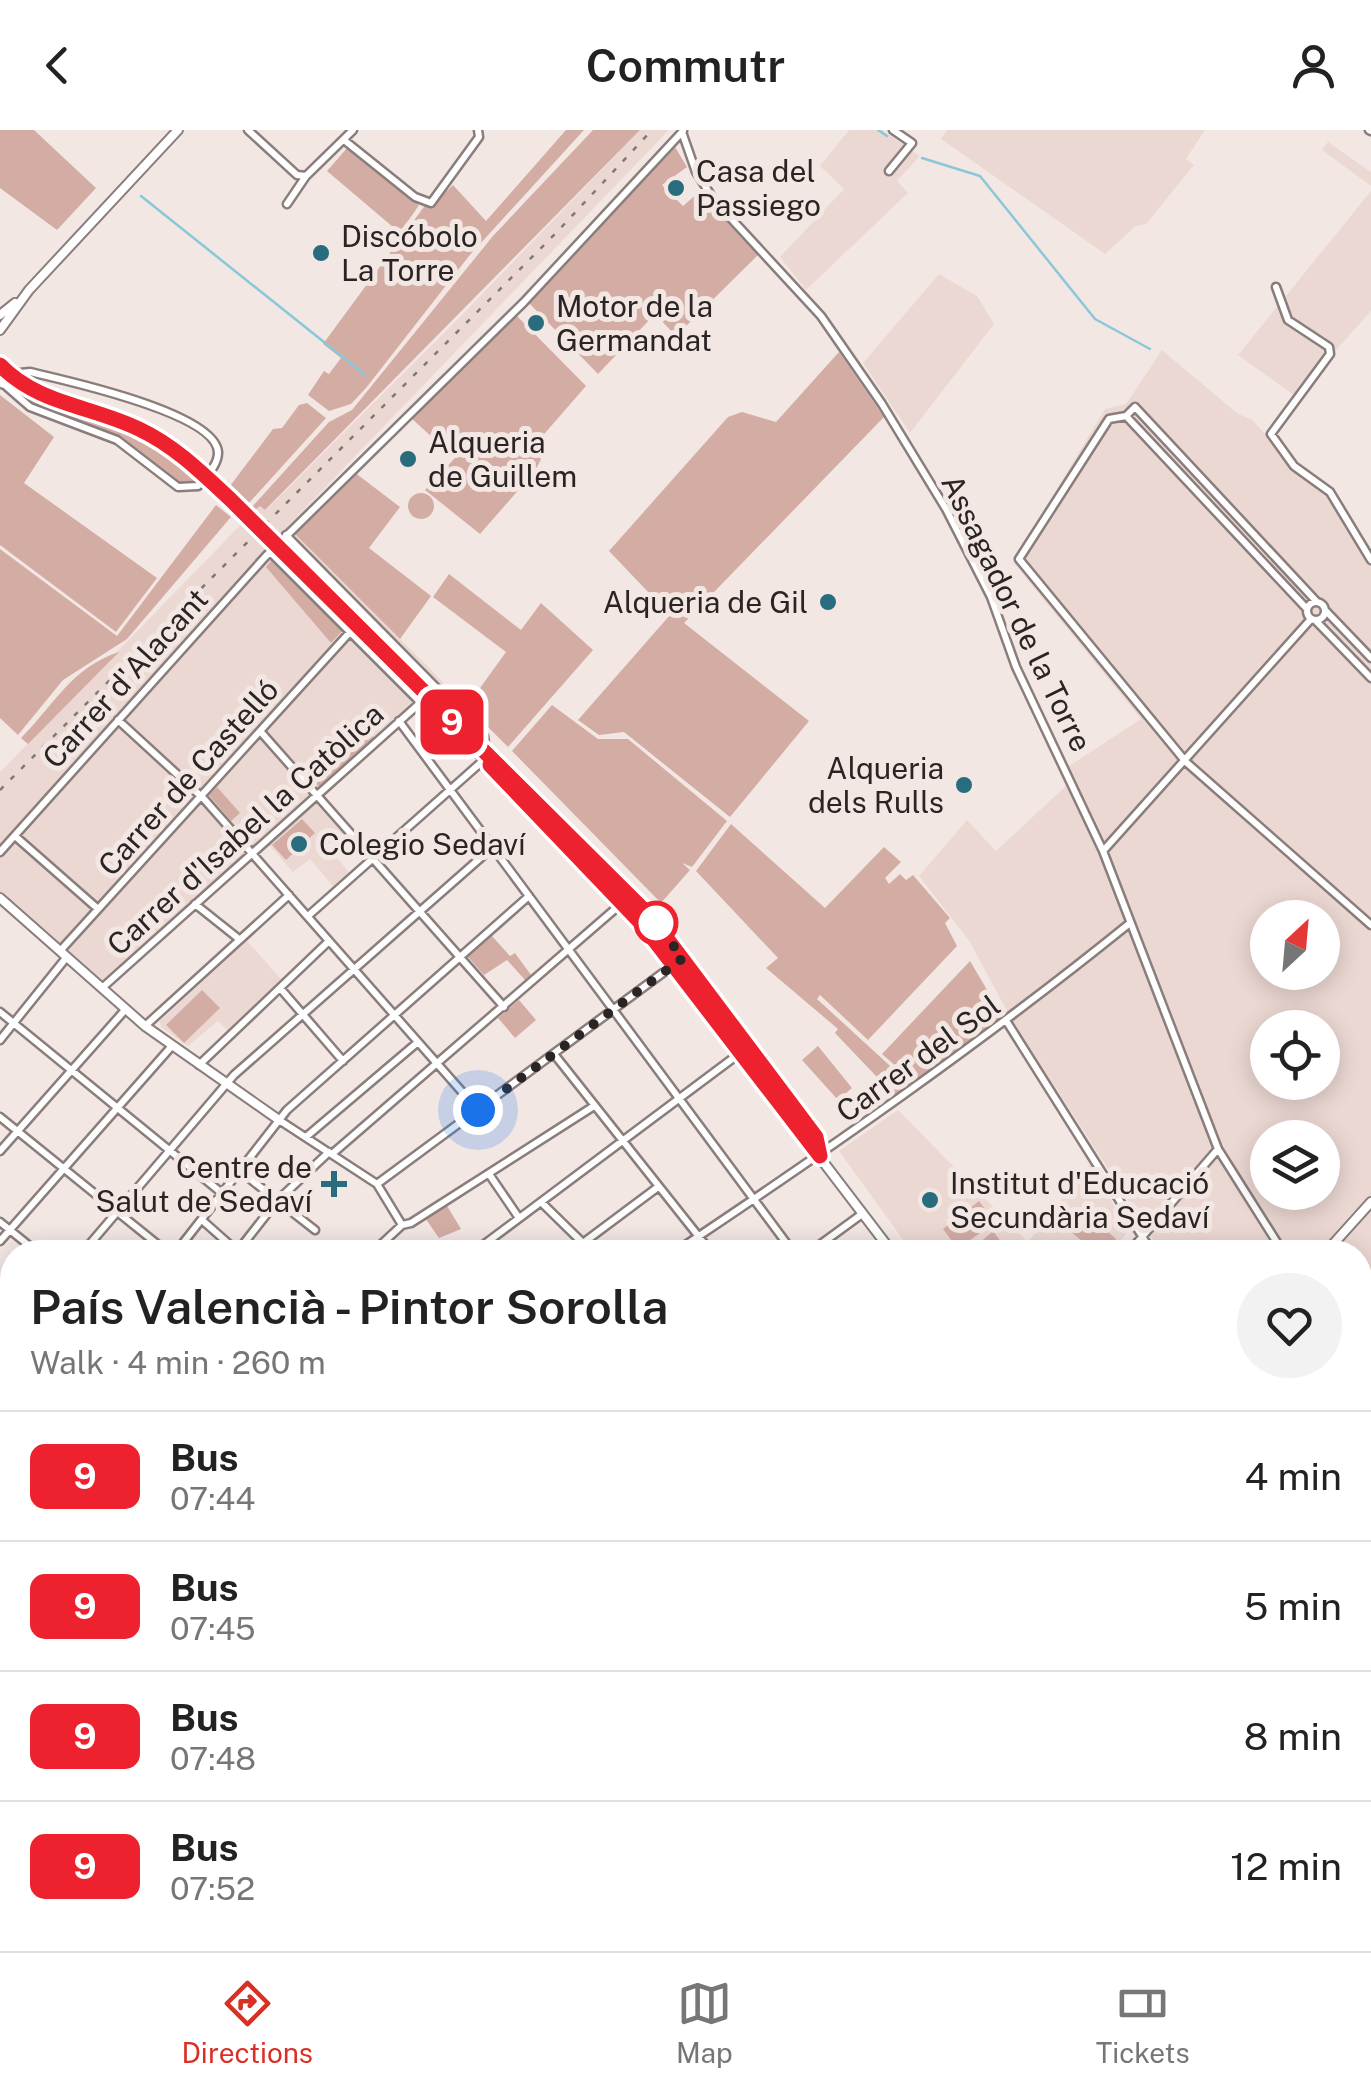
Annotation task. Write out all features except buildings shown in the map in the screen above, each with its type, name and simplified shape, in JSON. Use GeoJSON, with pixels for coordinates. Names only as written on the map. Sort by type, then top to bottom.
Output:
{"type":"FeatureCollection","features":[{"type":"Feature","properties":{"kind":"main road"},"geometry":{"type":"LineString","coordinates":[[0,364],[31,391]]}},
{"type":"Feature","properties":{"kind":"main road"},"geometry":{"type":"LineString","coordinates":[[1,382],[140,429],[191,462],[486,758]]}},
{"type":"Feature","properties":{"kind":"street"},"geometry":{"type":"LineString","coordinates":[[0,315],[29,290],[178,130]]}},
{"type":"Feature","properties":{"kind":"street"},"geometry":{"type":"LineString","coordinates":[[248,130],[292,171],[306,176]]}},
{"type":"Feature","properties":{"kind":"street"},"geometry":{"type":"LineString","coordinates":[[286,204],[306,176],[353,130]]}},
{"type":"Feature","properties":{"kind":"street"},"geometry":{"type":"LineString","coordinates":[[344,140],[415,197],[431,203],[475,144],[478,130]]}},
{"type":"Feature","properties":{"kind":"street"},"geometry":{"type":"LineString","coordinates":[[888,172],[912,143],[893,130]]}},
{"type":"Feature","properties":{"kind":"street","name":"Carrer d'Alacant"},"geometry":{"type":"LineString","coordinates":[[0,852],[286,535],[524,302],[683,131]]}},
{"type":"Feature","properties":{"kind":"street","name":"Assagador de la Torre"},"geometry":{"type":"LineString","coordinates":[[683,131],[696,172],[714,200],[821,316],[933,487],[991,597],[1016,667],[1070,774],[1218,1149],[1276,1240]]}},
{"type":"Feature","properties":{"kind":"street"},"geometry":{"type":"LineString","coordinates":[[1276,288],[1288,320],[1328,347],[1330,354],[1272,434],[1294,466],[1330,492],[1371,560]]}},
{"type":"Feature","properties":{"kind":"street"},"geometry":{"type":"LineString","coordinates":[[0,330],[29,290]]}},
{"type":"Feature","properties":{"kind":"street"},"geometry":{"type":"LineString","coordinates":[[1,382],[30,408],[117,440],[178,486],[198,486],[216,461],[218,448],[212,438],[155,406],[30,372],[10,374]]}},
{"type":"Feature","properties":{"kind":"street"},"geometry":{"type":"LineString","coordinates":[[1371,658],[1135,407],[1126,416],[1109,418],[1019,559],[1186,762],[1371,925]]}},
{"type":"Feature","properties":{"kind":"street"},"geometry":{"type":"LineString","coordinates":[[1126,416],[1371,678]]}},
{"type":"Feature","properties":{"kind":"street"},"geometry":{"type":"LineString","coordinates":[[286,535],[484,736],[486,758],[494,772],[622,902],[675,964],[883,1240]]}},
{"type":"Feature","properties":{"kind":"street"},"geometry":{"type":"LineString","coordinates":[[270,552],[467,749],[504,766],[636,901],[816,1137],[820,1156]]}},
{"type":"Feature","properties":{"kind":"street"},"geometry":{"type":"LineString","coordinates":[[1306,609],[1316,602]]}},
{"type":"Feature","properties":{"kind":"street"},"geometry":{"type":"LineString","coordinates":[[1103,851],[1325,610]]}},
{"type":"Feature","properties":{"kind":"street","name":"Carrer de Castelló"},"geometry":{"type":"LineString","coordinates":[[0,1040],[98,909],[350,632]]}},
{"type":"Feature","properties":{"kind":"street","name":"Carrer d'Isabel la Catòlica"},"geometry":{"type":"LineString","coordinates":[[101,989],[420,703]]}},
{"type":"Feature","properties":{"kind":"street"},"geometry":{"type":"LineString","coordinates":[[118,720],[200,795],[478,1110]]}},
{"type":"Feature","properties":{"kind":"street"},"geometry":{"type":"LineString","coordinates":[[399,722],[784,1240]]}},
{"type":"Feature","properties":{"kind":"street"},"geometry":{"type":"LineString","coordinates":[[260,730],[504,1007]]}},
{"type":"Feature","properties":{"kind":"street"},"geometry":{"type":"LineString","coordinates":[[308,916],[486,758]]}},
{"type":"Feature","properties":{"kind":"street"},"geometry":{"type":"LineString","coordinates":[[15,836],[98,909]]}},
{"type":"Feature","properties":{"kind":"street"},"geometry":{"type":"LineString","coordinates":[[94,1240],[225,1084],[494,846]]}},
{"type":"Feature","properties":{"kind":"street"},"geometry":{"type":"LineString","coordinates":[[145,1026],[289,895]]}},
{"type":"Feature","properties":{"kind":"street"},"geometry":{"type":"LineString","coordinates":[[186,1240],[279,1120],[530,896]]}},
{"type":"Feature","properties":{"kind":"street"},"geometry":{"type":"LineString","coordinates":[[0,914],[4,901],[171,1047],[377,1184],[402,1224]]}},
{"type":"Feature","properties":{"kind":"street"},"geometry":{"type":"LineString","coordinates":[[247,1240],[277,1200],[438,1065],[622,902],[636,901]]}},
{"type":"Feature","properties":{"kind":"street"},"geometry":{"type":"LineString","coordinates":[[195,904],[239,940]]}},
{"type":"Feature","properties":{"kind":"street","name":"Carrer del Sol"},"geometry":{"type":"LineString","coordinates":[[693,1240],[820,1156],[1007,1022],[1130,923]]}},
{"type":"Feature","properties":{"kind":"street"},"geometry":{"type":"LineString","coordinates":[[198,1066],[329,941]]}},
{"type":"Feature","properties":{"kind":"street"},"geometry":{"type":"LineString","coordinates":[[377,1184],[683,958]]}},
{"type":"Feature","properties":{"kind":"street"},"geometry":{"type":"LineString","coordinates":[[280,988],[343,1060]]}},
{"type":"Feature","properties":{"kind":"street"},"geometry":{"type":"LineString","coordinates":[[0,1151],[125,1010]]}},
{"type":"Feature","properties":{"kind":"street"},"geometry":{"type":"LineString","coordinates":[[0,1012],[223,1194]]}},
{"type":"Feature","properties":{"kind":"street"},"geometry":{"type":"LineString","coordinates":[[1007,1022],[1142,1238],[1218,1149]]}},
{"type":"Feature","properties":{"kind":"street"},"geometry":{"type":"LineString","coordinates":[[306,1137],[418,1042]]}},
{"type":"Feature","properties":{"kind":"street"},"geometry":{"type":"LineString","coordinates":[[1,1240],[171,1047]]}},
{"type":"Feature","properties":{"kind":"street"},"geometry":{"type":"LineString","coordinates":[[554,1054],[700,1240]]}},
{"type":"Feature","properties":{"kind":"street"},"geometry":{"type":"LineString","coordinates":[[490,1240],[740,1054]]}},
{"type":"Feature","properties":{"kind":"street"},"geometry":{"type":"LineString","coordinates":[[387,1240],[402,1224],[594,1106]]}},
{"type":"Feature","properties":{"kind":"street"},"geometry":{"type":"LineString","coordinates":[[0,1116],[152,1240]]}},
{"type":"Feature","properties":{"kind":"street"},"geometry":{"type":"LineString","coordinates":[[240,1171],[316,1230]]}},
{"type":"Feature","properties":{"kind":"street"},"geometry":{"type":"LineString","coordinates":[[489,1174],[519,1218]]}},
{"type":"Feature","properties":{"kind":"street"},"geometry":{"type":"LineString","coordinates":[[586,1240],[658,1187]]}},
{"type":"Feature","properties":{"kind":"street"},"geometry":{"type":"LineString","coordinates":[[541,1202],[579,1240]]}},
{"type":"Feature","properties":{"kind":"street"},"geometry":{"type":"LineString","coordinates":[[1337,1240],[1371,1202]]}},
{"type":"Feature","properties":{"kind":"street"},"geometry":{"type":"LineString","coordinates":[[826,1240],[862,1214]]}},
{"type":"Feature","properties":{"kind":"street"},"geometry":{"type":"LineString","coordinates":[[202,1220],[224,1240]]}},
{"type":"Feature","properties":{"kind":"street"},"geometry":{"type":"LineString","coordinates":[[0,1222],[22,1240]]}},
{"type":"Feature","properties":{"kind":"shaded area"},"geometry":{"type":"Polygon","coordinates":[[[0,130],[34,130],[96,188],[57,230],[0,188],[0,130]]]}},
{"type":"Feature","properties":{"kind":"shaded area"},"geometry":{"type":"Polygon","coordinates":[[[566,130],[584,130],[469,256],[351,404],[329,411],[308,395],[324,371],[329,374],[341,358],[323,344],[426,204],[433,204],[453,185],[486,221],[566,130]]]}},
{"type":"Feature","properties":{"kind":"shaded area"},"geometry":{"type":"Polygon","coordinates":[[[593,130],[640,130],[265,510],[260,506],[255,510],[252,507],[329,422],[352,410],[493,236],[593,130]]]}},
{"type":"Feature","properties":{"kind":"shaded area"},"geometry":{"type":"Polygon","coordinates":[[[640,130],[669,130],[288,526],[444,683],[101,989],[0,898],[0,772],[260,505],[266,510],[462,315],[640,130]]]}},
{"type":"Feature","properties":{"kind":"shaded area"},"geometry":{"type":"Polygon","coordinates":[[[849,130],[882,130],[920,156],[897,181],[908,193],[806,290],[780,257],[844,189],[820,166],[849,130]]]}},
{"type":"Feature","properties":{"kind":"shaded area"},"geometry":{"type":"Polygon","coordinates":[[[947,130],[1205,130],[1186,159],[1194,165],[1146,224],[1136,226],[1105,254],[941,139],[947,130]]]}},
{"type":"Feature","properties":{"kind":"shaded area"},"geometry":{"type":"Polygon","coordinates":[[[1328,142],[1371,172],[1371,186],[1322,150],[1328,142]]]}},
{"type":"Feature","properties":{"kind":"shaded area"},"geometry":{"type":"Polygon","coordinates":[[[675,147],[687,167],[662,185],[683,206],[699,192],[758,255],[676,336],[655,314],[598,374],[528,302],[675,147]]]}},
{"type":"Feature","properties":{"kind":"shaded area"},"geometry":{"type":"Polygon","coordinates":[[[347,148],[419,205],[400,233],[327,171],[347,148]]]}},
{"type":"Feature","properties":{"kind":"shaded area"},"geometry":{"type":"Polygon","coordinates":[[[1371,191],[1371,311],[1295,396],[1238,355],[1371,191]]]}},
{"type":"Feature","properties":{"kind":"shaded area"},"geometry":{"type":"Polygon","coordinates":[[[939,274],[977,296],[994,324],[910,433],[863,363],[939,274]]]}},
{"type":"Feature","properties":{"kind":"shaded area"},"geometry":{"type":"Polygon","coordinates":[[[516,315],[586,386],[532,448],[541,459],[535,471],[480,534],[425,490],[455,458],[411,418],[516,315]]]}},
{"type":"Feature","properties":{"kind":"shaded area"},"geometry":{"type":"Polygon","coordinates":[[[1162,350],[1237,413],[1252,420],[1296,466],[1324,485],[1371,560],[1371,1240],[1153,1240],[1008,1013],[970,942],[919,876],[967,820],[996,851],[1068,784],[1063,770],[1141,719],[1013,562],[1105,409],[1126,404],[1162,350]]]}},
{"type":"Feature","properties":{"kind":"shaded area"},"geometry":{"type":"Polygon","coordinates":[[[839,352],[884,417],[684,623],[809,721],[730,817],[624,732],[599,735],[578,720],[670,615],[609,551],[728,417],[742,412],[776,422],[839,352]]]}},
{"type":"Feature","properties":{"kind":"shaded area"},"geometry":{"type":"Polygon","coordinates":[[[14,392],[139,435],[199,478],[186,485],[177,481],[122,439],[33,406],[14,392]]]}},
{"type":"Feature","properties":{"kind":"shaded area"},"geometry":{"type":"Polygon","coordinates":[[[0,395],[54,437],[24,483],[157,578],[116,632],[0,545],[0,395]]]}},
{"type":"Feature","properties":{"kind":"shaded area"},"geometry":{"type":"Polygon","coordinates":[[[307,403],[326,418],[248,504],[230,486],[273,429],[282,428],[299,405],[307,403]]]}},
{"type":"Feature","properties":{"kind":"shaded area"},"geometry":{"type":"Polygon","coordinates":[[[354,472],[400,507],[369,548],[431,596],[400,639],[294,533],[354,472]]]}},
{"type":"Feature","properties":{"kind":"shaded area"},"geometry":{"type":"Polygon","coordinates":[[[421,493],[430,497],[434,506],[430,515],[421,519],[412,515],[408,506],[412,497],[421,493]]]}},
{"type":"Feature","properties":{"kind":"shaded area"},"geometry":{"type":"Polygon","coordinates":[[[216,505],[231,517],[127,639],[63,680],[18,735],[0,718],[0,549],[117,636],[216,505]]]}},
{"type":"Feature","properties":{"kind":"shaded area"},"geometry":{"type":"Polygon","coordinates":[[[271,561],[342,631],[331,643],[266,567],[271,561]]]}},
{"type":"Feature","properties":{"kind":"shaded area"},"geometry":{"type":"Polygon","coordinates":[[[449,574],[521,630],[541,603],[593,650],[508,747],[467,706],[506,652],[433,597],[449,574]]]}},
{"type":"Feature","properties":{"kind":"shaded area"},"geometry":{"type":"Polygon","coordinates":[[[119,652],[28,744],[21,738],[76,677],[119,652]]]}},
{"type":"Feature","properties":{"kind":"shaded area"},"geometry":{"type":"Polygon","coordinates":[[[552,705],[598,739],[628,739],[727,821],[692,867],[682,863],[690,870],[661,903],[512,751],[552,705]]]}},
{"type":"Feature","properties":{"kind":"shaded area"},"geometry":{"type":"Polygon","coordinates":[[[359,720],[374,738],[319,787],[303,769],[359,720]]]}},
{"type":"Feature","properties":{"kind":"shaded area"},"geometry":{"type":"Polygon","coordinates":[[[217,787],[240,813],[231,821],[209,795],[217,787]]]}},
{"type":"Feature","properties":{"kind":"shaded area","name":"Colegio Sedaví"},"geometry":{"type":"Polygon","coordinates":[[[316,803],[343,833],[327,846],[349,872],[333,886],[310,859],[293,872],[269,845],[316,803]]]}},
{"type":"Feature","properties":{"kind":"shaded area"},"geometry":{"type":"Polygon","coordinates":[[[302,819],[315,833],[286,860],[272,845],[302,819]]]}},
{"type":"Feature","properties":{"kind":"shaded area"},"geometry":{"type":"Polygon","coordinates":[[[731,824],[825,908],[884,847],[901,862],[885,878],[889,884],[900,874],[906,880],[913,875],[950,918],[945,923],[957,946],[868,1040],[820,995],[817,999],[912,1086],[896,1097],[835,1033],[838,1029],[766,968],[778,958],[696,871],[731,824]]]}},
{"type":"Feature","properties":{"kind":"shaded area"},"geometry":{"type":"Polygon","coordinates":[[[492,936],[510,956],[515,953],[531,975],[525,980],[507,960],[484,975],[468,957],[492,936]]]}},
{"type":"Feature","properties":{"kind":"shaded area"},"geometry":{"type":"Polygon","coordinates":[[[247,941],[281,979],[227,1030],[218,1021],[188,1046],[161,1027],[160,1021],[247,941]]]}},
{"type":"Feature","properties":{"kind":"shaded area"},"geometry":{"type":"Polygon","coordinates":[[[970,961],[1003,1017],[915,1083],[882,1054],[970,961]]]}},
{"type":"Feature","properties":{"kind":"shaded area"},"geometry":{"type":"Polygon","coordinates":[[[202,990],[220,1008],[184,1043],[166,1025],[202,990]]]}},
{"type":"Feature","properties":{"kind":"shaded area"},"geometry":{"type":"Polygon","coordinates":[[[519,1000],[536,1020],[515,1038],[498,1018],[519,1000]]]}},
{"type":"Feature","properties":{"kind":"shaded area"},"geometry":{"type":"Polygon","coordinates":[[[818,1046],[852,1088],[838,1100],[802,1060],[818,1046]]]}},
{"type":"Feature","properties":{"kind":"shaded area","name":"Institut d'Educació Secundària Sedaví"},"geometry":{"type":"Polygon","coordinates":[[[898,1110],[1025,1239],[903,1240],[839,1151],[898,1110]]]}},
{"type":"Feature","properties":{"kind":"shaded area"},"geometry":{"type":"Polygon","coordinates":[[[1090,1164],[1129,1231],[1121,1240],[1030,1240],[1090,1164]]]}},
{"type":"Feature","properties":{"kind":"shaded area"},"geometry":{"type":"Polygon","coordinates":[[[979,1201],[995,1222],[970,1240],[951,1240],[943,1229],[979,1201]]]}},
{"type":"Feature","properties":{"kind":"shaded area"},"geometry":{"type":"Polygon","coordinates":[[[446,1204],[461,1229],[439,1238],[425,1218],[446,1204]]]}},
{"type":"Feature","properties":{"kind":"shaded area"},"geometry":{"type":"Polygon","coordinates":[[[1083,1209],[1116,1239],[1081,1240],[1066,1227],[1083,1209]]]}},
{"type":"Feature","properties":{"kind":"shaded area"},"geometry":{"type":"Polygon","coordinates":[[[993,1231],[1000,1240],[983,1240],[993,1231]]]}},
{"type":"Feature","properties":{"kind":"waterway"},"geometry":{"type":"LineString","coordinates":[[878,130],[887,136]]}},
{"type":"Feature","properties":{"kind":"waterway"},"geometry":{"type":"LineString","coordinates":[[922,158],[980,176],[1095,319],[1150,349]]}},
{"type":"Feature","properties":{"kind":"waterway"},"geometry":{"type":"LineString","coordinates":[[141,196],[364,374]]}},
{"type":"Feature","properties":{"kind":"railway"},"geometry":{"type":"LineString","coordinates":[[0,790],[556,233],[652,130]]}},
{"type":"Feature","properties":{"kind":"bus line","name":"9"},"geometry":{"type":"LineString","coordinates":[[0,365],[31,391],[120,420],[160,440],[191,462],[231,500],[486,758],[504,766],[650,916],[816,1137],[820,1156],[641,923],[490,765]]}},
{"type":"Feature","properties":{"kind":"place","name":"Casa del Passiego"},"geometry":{"type":"Point","coordinates":[676,188]}},
{"type":"Feature","properties":{"kind":"place","name":"Discóbolo La Torre"},"geometry":{"type":"Point","coordinates":[321,253]}},
{"type":"Feature","properties":{"kind":"place","name":"Motor de la Germandat"},"geometry":{"type":"Point","coordinates":[536,323]}},
{"type":"Feature","properties":{"kind":"place","name":"Alqueria de Guillem"},"geometry":{"type":"Point","coordinates":[408,459]}},
{"type":"Feature","properties":{"kind":"place","name":"Alqueria de Gil"},"geometry":{"type":"Point","coordinates":[828,602]}},
{"type":"Feature","properties":{"kind":"place","name":"Alqueria dels Rulls"},"geometry":{"type":"Point","coordinates":[964,785]}},
{"type":"Feature","properties":{"kind":"place","name":"Colegio Sedaví"},"geometry":{"type":"Point","coordinates":[299,844]}},
{"type":"Feature","properties":{"kind":"place","name":"Centre de Salut de Sedaví"},"geometry":{"type":"Point","coordinates":[334,1184]}},
{"type":"Feature","properties":{"kind":"place","name":"Institut d'Educació Secundària Sedaví"},"geometry":{"type":"Point","coordinates":[930,1200]}},
{"type":"Feature","properties":{"kind":"route"},"geometry":{"type":"LineString","coordinates":[[478,1110],[683,958],[650,916],[656,923]]}}]}
